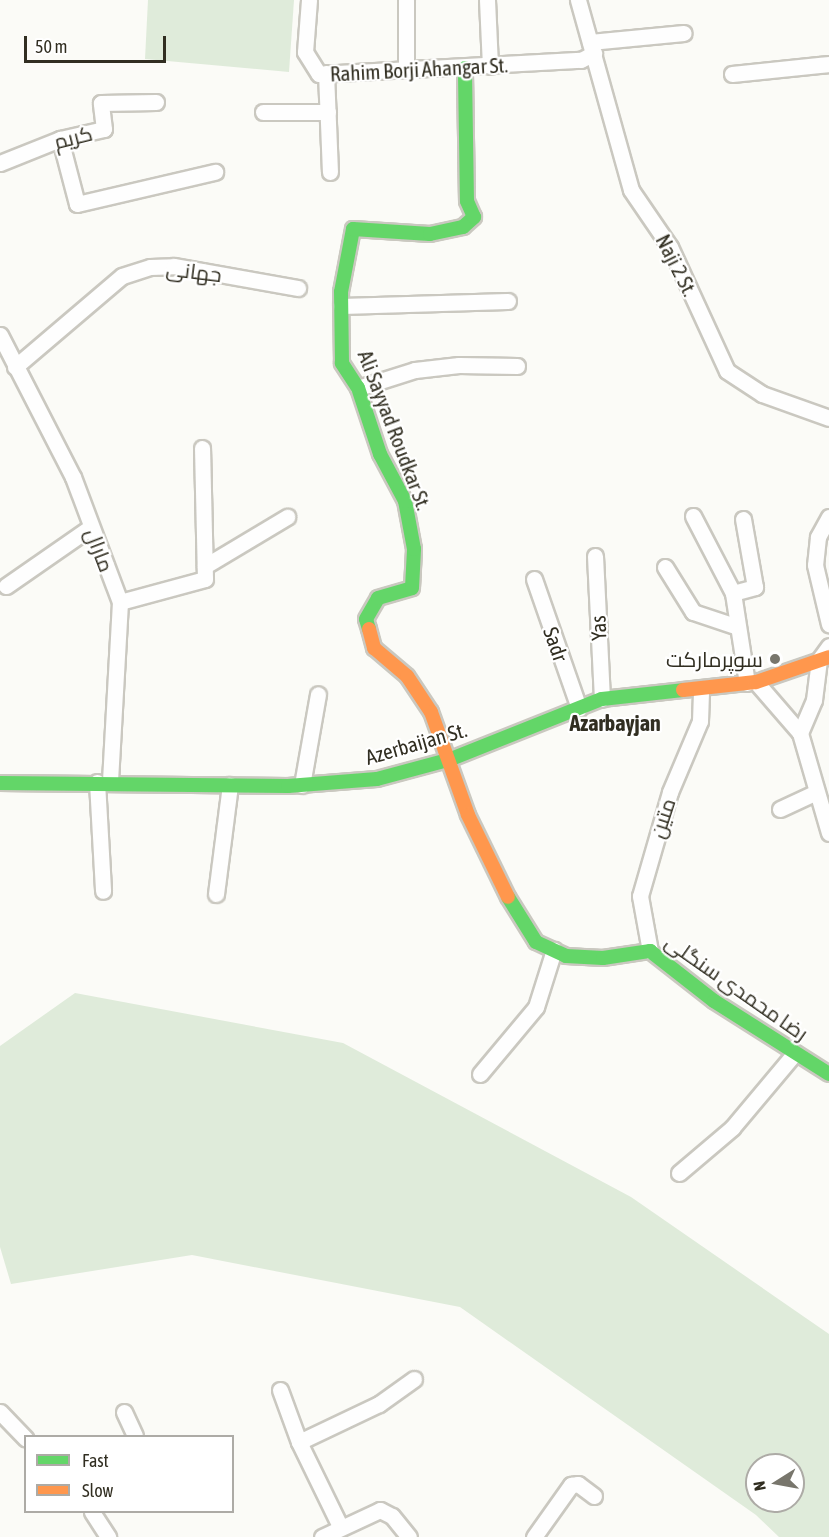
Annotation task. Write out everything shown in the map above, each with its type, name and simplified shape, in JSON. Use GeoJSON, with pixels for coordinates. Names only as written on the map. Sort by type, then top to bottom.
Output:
{"type":"FeatureCollection","features":[{"type":"Feature","properties":{"kind":"street","name":"Rahim Borji Ahangar St."},"geometry":{"type":"LineString","coordinates":[[309,0],[305,52],[319,74],[581,60],[592,47],[684,33]]}},
{"type":"Feature","properties":{"kind":"street"},"geometry":{"type":"LineString","coordinates":[[406,0],[406,69]]}},
{"type":"Feature","properties":{"kind":"street"},"geometry":{"type":"LineString","coordinates":[[487,0],[490,66]]}},
{"type":"Feature","properties":{"kind":"street","name":"Naji 2 St."},"geometry":{"type":"LineString","coordinates":[[578,0],[631,190],[670,247],[727,371],[762,394],[829,418]]}},
{"type":"Feature","properties":{"kind":"street"},"geometry":{"type":"LineString","coordinates":[[732,74],[829,64]]}},
{"type":"Feature","properties":{"kind":"street","name":"Ali Sayyad Roudkar St."},"geometry":{"type":"LineString","coordinates":[[451,759],[430,712],[407,676],[374,648],[366,619],[378,598],[412,588],[414,549],[405,501],[380,454],[358,388],[342,363],[341,306],[353,229],[402,236],[430,234],[463,227],[474,217],[467,201],[465,68]]}},
{"type":"Feature","properties":{"kind":"street"},"geometry":{"type":"LineString","coordinates":[[326,73],[330,172]]}},
{"type":"Feature","properties":{"kind":"street","name":"کریم"},"geometry":{"type":"LineString","coordinates":[[0,163],[60,139],[104,129],[100,103],[156,102]]}},
{"type":"Feature","properties":{"kind":"street"},"geometry":{"type":"LineString","coordinates":[[263,112],[328,112]]}},
{"type":"Feature","properties":{"kind":"street"},"geometry":{"type":"LineString","coordinates":[[60,139],[77,204],[215,172]]}},
{"type":"Feature","properties":{"kind":"street","name":"جهانی"},"geometry":{"type":"LineString","coordinates":[[15,367],[122,276],[150,267],[174,266],[298,288]]}},
{"type":"Feature","properties":{"kind":"street"},"geometry":{"type":"LineString","coordinates":[[341,306],[508,301]]}},
{"type":"Feature","properties":{"kind":"street","name":"مارال"},"geometry":{"type":"LineString","coordinates":[[0,336],[73,477],[120,602],[104,782],[103,891]]}},
{"type":"Feature","properties":{"kind":"street"},"geometry":{"type":"LineString","coordinates":[[358,388],[415,370],[459,365],[517,366]]}},
{"type":"Feature","properties":{"kind":"street"},"geometry":{"type":"LineString","coordinates":[[120,602],[205,579],[202,448]]}},
{"type":"Feature","properties":{"kind":"street"},"geometry":{"type":"LineString","coordinates":[[693,516],[733,593],[738,627],[751,682],[800,733],[815,793],[829,833]]}},
{"type":"Feature","properties":{"kind":"street"},"geometry":{"type":"LineString","coordinates":[[205,566],[287,517]]}},
{"type":"Feature","properties":{"kind":"street"},"geometry":{"type":"LineString","coordinates":[[829,517],[818,537],[815,565],[829,624]]}},
{"type":"Feature","properties":{"kind":"street"},"geometry":{"type":"LineString","coordinates":[[733,593],[755,587],[743,519]]}},
{"type":"Feature","properties":{"kind":"street"},"geometry":{"type":"LineString","coordinates":[[6,586],[91,527]]}},
{"type":"Feature","properties":{"kind":"street","name":"Yas"},"geometry":{"type":"LineString","coordinates":[[595,556],[602,699]]}},
{"type":"Feature","properties":{"kind":"street"},"geometry":{"type":"LineString","coordinates":[[665,567],[693,612],[738,627]]}},
{"type":"Feature","properties":{"kind":"street","name":"Sadr"},"geometry":{"type":"LineString","coordinates":[[534,579],[579,708]]}},
{"type":"Feature","properties":{"kind":"street"},"geometry":{"type":"LineString","coordinates":[[800,733],[814,700],[829,646]]}},
{"type":"Feature","properties":{"kind":"street","name":"Azerbaijan St."},"geometry":{"type":"LineString","coordinates":[[0,783],[303,785],[377,779],[451,759],[602,699],[751,682],[824,658]]}},
{"type":"Feature","properties":{"kind":"street","name":"متین"},"geometry":{"type":"LineString","coordinates":[[650,951],[640,896],[667,801],[700,721],[701,689]]}},
{"type":"Feature","properties":{"kind":"street"},"geometry":{"type":"LineString","coordinates":[[303,785],[318,694]]}},
{"type":"Feature","properties":{"kind":"street","name":"رضا محمدی سنگلی"},"geometry":{"type":"LineString","coordinates":[[451,759],[468,815],[517,915],[536,942],[566,956],[603,958],[650,951],[714,1002],[829,1074]]}},
{"type":"Feature","properties":{"kind":"street"},"geometry":{"type":"LineString","coordinates":[[216,894],[230,785]]}},
{"type":"Feature","properties":{"kind":"street"},"geometry":{"type":"LineString","coordinates":[[780,809],[815,793]]}},
{"type":"Feature","properties":{"kind":"street"},"geometry":{"type":"LineString","coordinates":[[480,1074],[536,1007],[554,950]]}},
{"type":"Feature","properties":{"kind":"street"},"geometry":{"type":"LineString","coordinates":[[679,1173],[732,1128],[795,1053]]}},
{"type":"Feature","properties":{"kind":"street"},"geometry":{"type":"LineString","coordinates":[[299,1442],[379,1404],[414,1378]]}},
{"type":"Feature","properties":{"kind":"street"},"geometry":{"type":"LineString","coordinates":[[280,1390],[299,1442],[340,1526]]}},
{"type":"Feature","properties":{"kind":"street"},"geometry":{"type":"LineString","coordinates":[[0,1412],[24,1437]]}},
{"type":"Feature","properties":{"kind":"street"},"geometry":{"type":"LineString","coordinates":[[124,1412],[134,1435]]}},
{"type":"Feature","properties":{"kind":"street"},"geometry":{"type":"LineString","coordinates":[[534,1537],[571,1485],[578,1484],[594,1496]]}},
{"type":"Feature","properties":{"kind":"street"},"geometry":{"type":"LineString","coordinates":[[322,1537],[340,1526],[380,1510],[392,1516],[408,1537]]}},
{"type":"Feature","properties":{"kind":"street"},"geometry":{"type":"LineString","coordinates":[[93,1513],[108,1537]]}},
{"type":"Feature","properties":{"kind":"green space"},"geometry":{"type":"Polygon","coordinates":[[[148,0],[294,0],[289,72],[145,59],[148,0]]]}},
{"type":"Feature","properties":{"kind":"green space"},"geometry":{"type":"Polygon","coordinates":[[[75,993],[343,1043],[631,1197],[829,1334],[829,1537],[779,1537],[753,1513],[805,1513],[805,1453],[745,1453],[745,1507],[460,1307],[192,1255],[11,1284],[0,1247],[0,1046],[75,993]]]}},
{"type":"Feature","properties":{"kind":"traffic: fast"},"geometry":{"type":"LineString","coordinates":[[369,629],[366,619],[378,598],[412,588],[414,549],[405,501],[380,454],[358,388],[342,363],[341,292],[353,229],[430,234],[463,227],[474,217],[467,201],[465,68]]}},
{"type":"Feature","properties":{"kind":"traffic: fast"},"geometry":{"type":"LineString","coordinates":[[0,783],[288,786],[377,779],[451,759],[602,699],[683,690]]}},
{"type":"Feature","properties":{"kind":"traffic: fast"},"geometry":{"type":"LineString","coordinates":[[508,897],[536,942],[566,956],[603,958],[650,951],[714,1001],[829,1074]]}},
{"type":"Feature","properties":{"kind":"traffic: slow"},"geometry":{"type":"LineString","coordinates":[[369,629],[374,648],[407,676],[431,712],[468,815],[508,897]]}},
{"type":"Feature","properties":{"kind":"traffic: slow"},"geometry":{"type":"LineString","coordinates":[[683,690],[756,682],[829,657]]}},
{"type":"Feature","properties":{"kind":"place","name":"سوپرمارکت"},"geometry":{"type":"Point","coordinates":[775,659]}},
{"type":"Feature","properties":{"kind":"district","name":"Azarbayjan"},"geometry":{"type":"Point","coordinates":[615,724]}}]}
